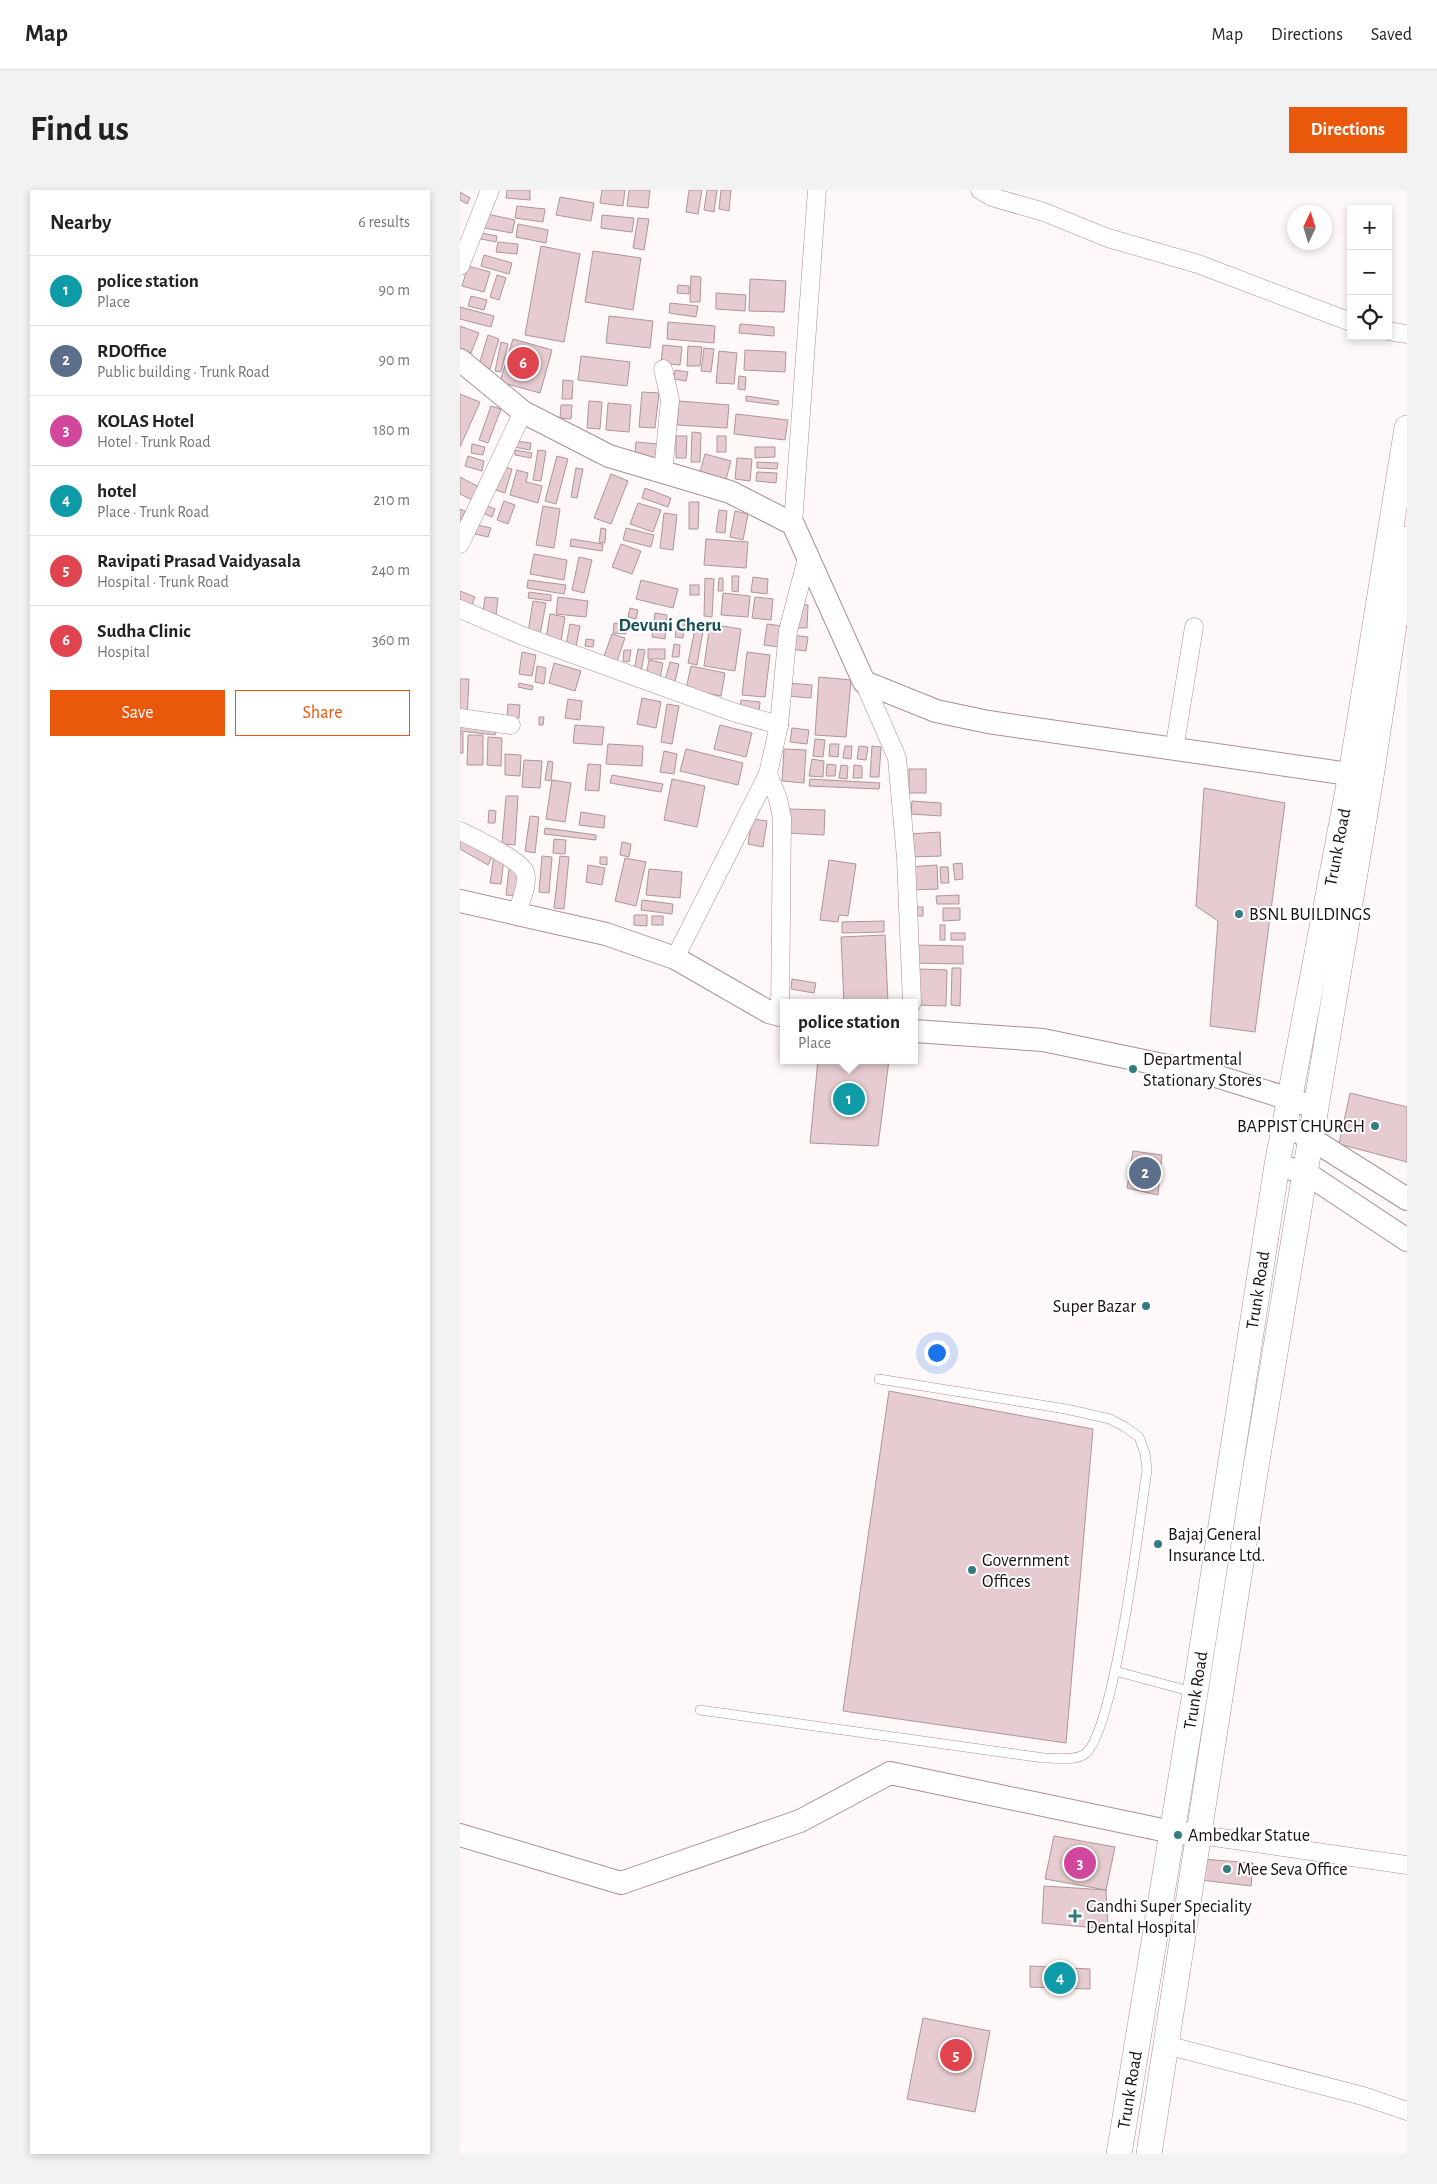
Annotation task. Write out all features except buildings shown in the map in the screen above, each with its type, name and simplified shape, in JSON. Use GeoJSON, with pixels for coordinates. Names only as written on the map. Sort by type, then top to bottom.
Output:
{"type":"FeatureCollection","features":[{"type":"Feature","properties":{"kind":"main road","name":"Trunk Road"},"geometry":{"type":"LineString","coordinates":[[1119,2154],[1195,1693],[1288,1100],[1361,775],[1407,428]]}},
{"type":"Feature","properties":{"kind":"main road"},"geometry":{"type":"LineString","coordinates":[[1149,2154],[1255,1473],[1306,1173],[1361,775],[1407,538]]}},
{"type":"Feature","properties":{"kind":"street"},"geometry":{"type":"LineString","coordinates":[[460,266],[490,190]]}},
{"type":"Feature","properties":{"kind":"street"},"geometry":{"type":"LineString","coordinates":[[816,190],[793,524],[897,758],[906,858],[912,999]]}},
{"type":"Feature","properties":{"kind":"street"},"geometry":{"type":"LineString","coordinates":[[980,190],[992,197],[1044,212],[1108,238],[1198,264],[1347,320]]}},
{"type":"Feature","properties":{"kind":"street"},"geometry":{"type":"LineString","coordinates":[[1392,332],[1407,334]]}},
{"type":"Feature","properties":{"kind":"street"},"geometry":{"type":"LineString","coordinates":[[460,360],[523,412],[609,456],[730,492],[793,524]]}},
{"type":"Feature","properties":{"kind":"street"},"geometry":{"type":"LineString","coordinates":[[663,369],[670,400],[663,472]]}},
{"type":"Feature","properties":{"kind":"street"},"geometry":{"type":"LineString","coordinates":[[460,544],[523,412]]}},
{"type":"Feature","properties":{"kind":"street"},"geometry":{"type":"LineString","coordinates":[[675,958],[768,774],[779,725],[788,631],[807,558]]}},
{"type":"Feature","properties":{"kind":"street"},"geometry":{"type":"LineString","coordinates":[[460,609],[523,636],[596,663],[733,712],[779,725]]}},
{"type":"Feature","properties":{"kind":"street"},"geometry":{"type":"LineString","coordinates":[[1174,750],[1194,627]]}},
{"type":"Feature","properties":{"kind":"street"},"geometry":{"type":"LineString","coordinates":[[864,682],[945,713],[988,722],[1174,750],[1361,775]]}},
{"type":"Feature","properties":{"kind":"street"},"geometry":{"type":"LineString","coordinates":[[460,718],[511,725]]}},
{"type":"Feature","properties":{"kind":"street"},"geometry":{"type":"LineString","coordinates":[[768,774],[778,799],[782,818],[782,999]]}},
{"type":"Feature","properties":{"kind":"street"},"geometry":{"type":"LineString","coordinates":[[460,831],[494,848],[521,866],[525,878],[517,914]]}},
{"type":"Feature","properties":{"kind":"street"},"geometry":{"type":"LineString","coordinates":[[460,901],[606,934],[675,958],[769,1012],[780,1015]]}},
{"type":"Feature","properties":{"kind":"street"},"geometry":{"type":"LineString","coordinates":[[918,1031],[1043,1040],[1216,1076],[1315,1107]]}},
{"type":"Feature","properties":{"kind":"street"},"geometry":{"type":"LineString","coordinates":[[1284,1125],[1310,1138],[1407,1199]]}},
{"type":"Feature","properties":{"kind":"street"},"geometry":{"type":"LineString","coordinates":[[1277,1165],[1306,1173],[1407,1240]]}},
{"type":"Feature","properties":{"kind":"street"},"geometry":{"type":"LineString","coordinates":[[460,1835],[621,1883],[800,1822],[890,1773],[1172,1832],[1407,1865]]}},
{"type":"Feature","properties":{"kind":"street"},"geometry":{"type":"LineString","coordinates":[[1166,2045],[1363,2096],[1407,2111]]}},
{"type":"Feature","properties":{"kind":"lane"},"geometry":{"type":"LineString","coordinates":[[700,1710],[1044,1758],[1064,1759],[1085,1754],[1095,1742],[1103,1722],[1115,1671],[1147,1470],[1145,1453],[1138,1437],[1125,1426],[1110,1419],[1066,1409],[879,1379]]}},
{"type":"Feature","properties":{"kind":"lane"},"geometry":{"type":"LineString","coordinates":[[1115,1671],[1195,1693]]}},
{"type":"Feature","properties":{"kind":"place","name":"Sudha Clinic"},"geometry":{"type":"Point","coordinates":[523,363]}},
{"type":"Feature","properties":{"kind":"place","name":"BSNL BUILDINGS"},"geometry":{"type":"Point","coordinates":[1239,914]}},
{"type":"Feature","properties":{"kind":"place","name":"Departmental Stationary Stores"},"geometry":{"type":"Point","coordinates":[1133,1069]}},
{"type":"Feature","properties":{"kind":"place","name":"police station"},"geometry":{"type":"Point","coordinates":[849,1099]}},
{"type":"Feature","properties":{"kind":"place","name":"BAPPIST CHURCH"},"geometry":{"type":"Point","coordinates":[1375,1126]}},
{"type":"Feature","properties":{"kind":"place","name":"RDOffice"},"geometry":{"type":"Point","coordinates":[1145,1173]}},
{"type":"Feature","properties":{"kind":"place","name":"Super Bazar"},"geometry":{"type":"Point","coordinates":[1146,1306]}},
{"type":"Feature","properties":{"kind":"place","name":"Bajaj General Insurance Ltd."},"geometry":{"type":"Point","coordinates":[1158,1544]}},
{"type":"Feature","properties":{"kind":"place","name":"Government Offices"},"geometry":{"type":"Point","coordinates":[972,1570]}},
{"type":"Feature","properties":{"kind":"place","name":"Ambedkar Statue"},"geometry":{"type":"Point","coordinates":[1178,1835]}},
{"type":"Feature","properties":{"kind":"place","name":"KOLAS Hotel"},"geometry":{"type":"Point","coordinates":[1080,1863]}},
{"type":"Feature","properties":{"kind":"place","name":"Mee Seva Office"},"geometry":{"type":"Point","coordinates":[1227,1869]}},
{"type":"Feature","properties":{"kind":"place","name":"Gandhi Super Speciality Dental Hospital"},"geometry":{"type":"Point","coordinates":[1075,1916]}},
{"type":"Feature","properties":{"kind":"place","name":"hotel"},"geometry":{"type":"Point","coordinates":[1060,1978]}},
{"type":"Feature","properties":{"kind":"place","name":"Ravipati Prasad Vaidyasala"},"geometry":{"type":"Point","coordinates":[956,2055]}},
{"type":"Feature","properties":{"kind":"district","name":"Devuni Cheru"},"geometry":{"type":"Point","coordinates":[670,624]}}]}
